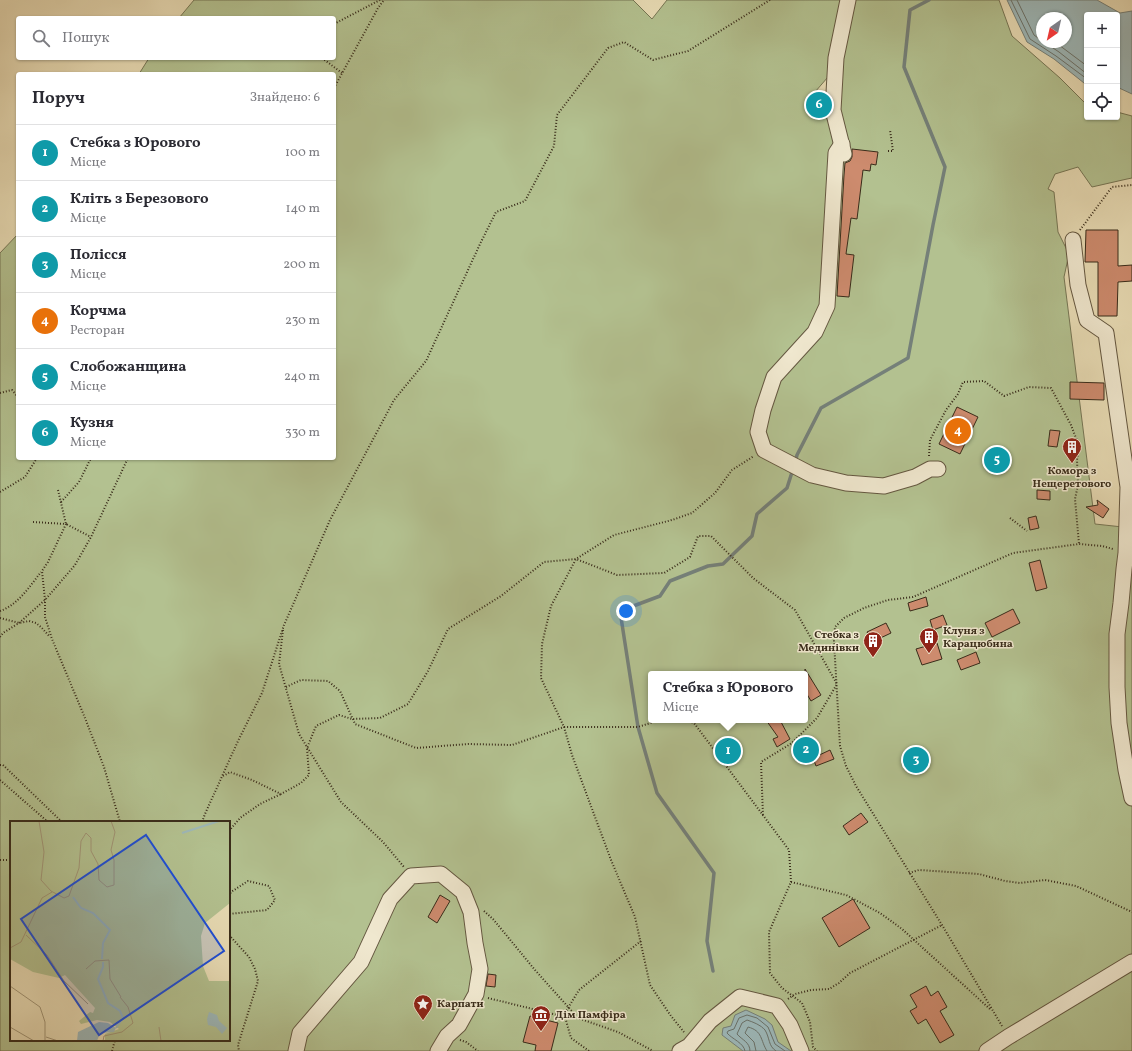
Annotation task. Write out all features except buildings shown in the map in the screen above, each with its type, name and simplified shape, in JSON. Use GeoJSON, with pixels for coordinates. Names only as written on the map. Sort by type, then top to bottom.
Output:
{"type":"FeatureCollection","features":[{"type":"Feature","properties":{"kind":"street"},"geometry":{"type":"LineString","coordinates":[[848,0],[836,58],[833,110],[843,150],[836,153],[826,306],[815,332],[774,377],[763,410],[758,432],[764,450],[812,474],[846,483],[884,486],[915,477],[930,469],[938,469]]}},
{"type":"Feature","properties":{"kind":"street"},"geometry":{"type":"LineString","coordinates":[[1073,240],[1078,285],[1087,320],[1106,333],[1128,487],[1126,553],[1117,634],[1117,687],[1119,723],[1132,798]]}},
{"type":"Feature","properties":{"kind":"street"},"geometry":{"type":"LineString","coordinates":[[296,1051],[300,1033],[361,962],[390,899],[411,876],[441,874],[463,892],[471,912],[480,969],[476,994],[459,1024],[446,1036],[438,1051]]}},
{"type":"Feature","properties":{"kind":"street"},"geometry":{"type":"LineString","coordinates":[[987,1051],[1132,962]]}},
{"type":"Feature","properties":{"kind":"street"},"geometry":{"type":"LineString","coordinates":[[680,1051],[689,1046],[710,1021],[740,997],[777,1006],[790,1025],[801,1051]]}},
{"type":"Feature","properties":{"kind":"path"},"geometry":{"type":"LineString","coordinates":[[336,23],[380,0]]}},
{"type":"Feature","properties":{"kind":"path"},"geometry":{"type":"LineString","coordinates":[[336,84],[378,8],[384,0]]}},
{"type":"Feature","properties":{"kind":"path"},"geometry":{"type":"LineString","coordinates":[[202,821],[238,741],[262,693],[284,625],[330,520],[394,400],[426,361],[496,212],[525,201],[554,146],[557,115],[608,48],[624,42],[654,60],[688,50],[770,0]]}},
{"type":"Feature","properties":{"kind":"path"},"geometry":{"type":"LineString","coordinates":[[325,60],[342,73]]}},
{"type":"Feature","properties":{"kind":"path"},"geometry":{"type":"LineString","coordinates":[[888,151],[893,151],[890,130]]}},
{"type":"Feature","properties":{"kind":"path"},"geometry":{"type":"LineString","coordinates":[[1073,240],[1112,186],[1132,185]]}},
{"type":"Feature","properties":{"kind":"path"},"geometry":{"type":"LineString","coordinates":[[915,477],[929,456],[930,440],[946,410],[958,394],[963,382],[984,381],[1004,396],[1029,387],[1051,388],[1072,425],[1079,446],[1077,460],[1078,485],[1075,499],[1079,544]]}},
{"type":"Feature","properties":{"kind":"path"},"geometry":{"type":"LineString","coordinates":[[0,392],[12,390],[16,395]]}},
{"type":"Feature","properties":{"kind":"path"},"geometry":{"type":"LineString","coordinates":[[692,1042],[671,1016],[650,985],[635,918],[611,860],[572,754],[564,727],[541,678],[542,644],[551,606],[576,559],[614,535],[672,520],[692,513],[715,493],[732,470],[764,450]]}},
{"type":"Feature","properties":{"kind":"path"},"geometry":{"type":"LineString","coordinates":[[0,492],[25,477],[35,460]]}},
{"type":"Feature","properties":{"kind":"path"},"geometry":{"type":"LineString","coordinates":[[61,502],[79,482],[89,460]]}},
{"type":"Feature","properties":{"kind":"path"},"geometry":{"type":"LineString","coordinates":[[0,636],[19,623],[45,600],[75,565],[92,537],[127,460]]}},
{"type":"Feature","properties":{"kind":"path"},"geometry":{"type":"LineString","coordinates":[[0,611],[7,608],[21,597],[48,562],[66,524],[58,490]]}},
{"type":"Feature","properties":{"kind":"path"},"geometry":{"type":"LineString","coordinates":[[1010,518],[1027,531]]}},
{"type":"Feature","properties":{"kind":"path"},"geometry":{"type":"LineString","coordinates":[[33,522],[66,524],[92,537]]}},
{"type":"Feature","properties":{"kind":"path"},"geometry":{"type":"LineString","coordinates":[[230,830],[240,818],[260,804],[301,783],[309,775],[308,748],[316,726],[339,715],[352,719],[380,718],[408,704],[428,671],[448,629],[500,596],[544,562],[576,559],[617,575],[664,573],[690,557],[698,536],[711,536],[753,578],[795,610],[837,684]]}},
{"type":"Feature","properties":{"kind":"path"},"geometry":{"type":"LineString","coordinates":[[1008,1037],[942,925],[856,786],[846,766],[840,746],[834,640],[835,627],[844,618],[876,603],[913,597],[1013,553],[1079,544],[1102,546],[1126,553]]}},
{"type":"Feature","properties":{"kind":"path"},"geometry":{"type":"LineString","coordinates":[[42,571],[45,617],[52,639],[86,718],[104,767],[120,821]]}},
{"type":"Feature","properties":{"kind":"path"},"geometry":{"type":"LineString","coordinates":[[0,618],[19,623],[29,621],[36,623],[52,639]]}},
{"type":"Feature","properties":{"kind":"path"},"geometry":{"type":"LineString","coordinates":[[284,625],[279,664],[299,734],[341,802],[383,842],[411,876]]}},
{"type":"Feature","properties":{"kind":"path"},"geometry":{"type":"LineString","coordinates":[[286,687],[301,680],[328,681],[340,691],[355,724],[416,748],[468,744],[512,745],[564,727],[638,727],[651,723]]}},
{"type":"Feature","properties":{"kind":"path"},"geometry":{"type":"LineString","coordinates":[[763,816],[761,762],[792,743],[817,718],[837,684]]}},
{"type":"Feature","properties":{"kind":"path"},"geometry":{"type":"LineString","coordinates":[[694,723],[789,850],[791,882],[769,932],[770,973],[782,988],[802,1003],[810,1022],[813,1047],[817,1051]]}},
{"type":"Feature","properties":{"kind":"path"},"geometry":{"type":"LineString","coordinates":[[0,765],[3,765],[61,821]]}},
{"type":"Feature","properties":{"kind":"path"},"geometry":{"type":"LineString","coordinates":[[222,777],[230,772],[252,780],[281,794]]}},
{"type":"Feature","properties":{"kind":"path"},"geometry":{"type":"LineString","coordinates":[[0,780],[47,821]]}},
{"type":"Feature","properties":{"kind":"path"},"geometry":{"type":"LineString","coordinates":[[909,873],[919,870],[979,874],[1020,883],[1046,880],[1076,886],[1132,912]]}},
{"type":"Feature","properties":{"kind":"path"},"geometry":{"type":"LineString","coordinates":[[230,895],[248,880],[269,886],[275,900],[266,910],[230,914]]}},
{"type":"Feature","properties":{"kind":"path"},"geometry":{"type":"LineString","coordinates":[[791,882],[846,895],[880,913],[902,929],[993,1012]]}},
{"type":"Feature","properties":{"kind":"path"},"geometry":{"type":"LineString","coordinates":[[481,908],[493,919],[535,970],[578,1018],[618,1032],[653,1051]]}},
{"type":"Feature","properties":{"kind":"path"},"geometry":{"type":"LineString","coordinates":[[777,1006],[795,994],[811,990],[828,989],[839,983],[850,973],[942,925]]}},
{"type":"Feature","properties":{"kind":"path"},"geometry":{"type":"LineString","coordinates":[[230,936],[249,956],[255,969],[258,981],[238,1045],[239,1051]]}},
{"type":"Feature","properties":{"kind":"path"},"geometry":{"type":"LineString","coordinates":[[589,1051],[571,1038],[565,1013],[579,990],[640,942]]}},
{"type":"Feature","properties":{"kind":"path"},"geometry":{"type":"LineString","coordinates":[[476,994],[565,1017]]}},
{"type":"Feature","properties":{"kind":"path"},"geometry":{"type":"LineString","coordinates":[[446,1036],[466,1042],[478,1051]]}},
{"type":"Feature","properties":{"kind":"path"},"geometry":{"type":"LineString","coordinates":[[112,1051],[115,1041]]}},
{"type":"Feature","properties":{"kind":"green space"},"geometry":{"type":"Polygon","coordinates":[[[194,0],[633,0],[652,19],[667,0],[999,0],[1012,36],[1060,78],[1084,102],[1084,120],[1120,120],[1120,113],[1132,116],[1132,178],[1092,187],[1078,167],[1055,174],[1048,189],[1054,192],[1058,232],[1069,254],[1064,277],[1095,524],[1132,528],[1132,1051],[0,1051],[0,253],[16,236],[16,460],[336,460],[336,72],[140,72],[148,60],[336,60],[336,16],[181,16],[194,0]],[[834,70],[815,92],[834,100],[834,70]]]}},
{"type":"Feature","properties":{"kind":"water"},"geometry":{"type":"Polygon","coordinates":[[[1007,0],[1097,0],[1118,12],[1084,12],[1084,83],[1054,59],[1037,48],[1072,48],[1072,12],[1036,12],[1036,48],[1027,42],[1007,0]]]}},
{"type":"Feature","properties":{"kind":"water"},"geometry":{"type":"Polygon","coordinates":[[[1132,11],[1132,94],[1120,88],[1120,13],[1132,11]]]}},
{"type":"Feature","properties":{"kind":"water"},"geometry":{"type":"Polygon","coordinates":[[[746,1010],[765,1019],[772,1025],[778,1042],[791,1051],[743,1051],[722,1035],[723,1028],[731,1026],[735,1015],[746,1010]]]}},
{"type":"Feature","properties":{"kind":"waterway"},"geometry":{"type":"LineString","coordinates":[[795,463],[797,455],[821,408],[908,358],[945,167],[904,67],[910,10],[929,0]]}},
{"type":"Feature","properties":{"kind":"waterway"},"geometry":{"type":"LineString","coordinates":[[713,971],[707,941],[714,873],[657,793],[638,727],[620,611],[660,596],[670,581],[708,566],[723,564],[752,536],[757,514],[787,488],[793,469]]}},
{"type":"Feature","properties":{"kind":"place","name":"Кузня"},"geometry":{"type":"Point","coordinates":[819,105]}},
{"type":"Feature","properties":{"kind":"place","name":"Корчма"},"geometry":{"type":"Point","coordinates":[958,431]}},
{"type":"Feature","properties":{"kind":"place","name":"Слобожанщина"},"geometry":{"type":"Point","coordinates":[997,460]}},
{"type":"Feature","properties":{"kind":"place","name":"Комора з Нещеретового"},"geometry":{"type":"Point","coordinates":[1072,464]}},
{"type":"Feature","properties":{"kind":"place","name":"Клуня з Карацюбина"},"geometry":{"type":"Point","coordinates":[929,654]}},
{"type":"Feature","properties":{"kind":"place","name":"Стебка з Мединівки"},"geometry":{"type":"Point","coordinates":[873,658]}},
{"type":"Feature","properties":{"kind":"place","name":"Кліть з Березового"},"geometry":{"type":"Point","coordinates":[806,750]}},
{"type":"Feature","properties":{"kind":"place","name":"Стебка з Юрового"},"geometry":{"type":"Point","coordinates":[728,751]}},
{"type":"Feature","properties":{"kind":"place","name":"Полісся"},"geometry":{"type":"Point","coordinates":[916,760]}},
{"type":"Feature","properties":{"kind":"place","name":"Карпати"},"geometry":{"type":"Point","coordinates":[423,1021]}},
{"type":"Feature","properties":{"kind":"place","name":"Дім Памфіра"},"geometry":{"type":"Point","coordinates":[541,1032]}}]}
